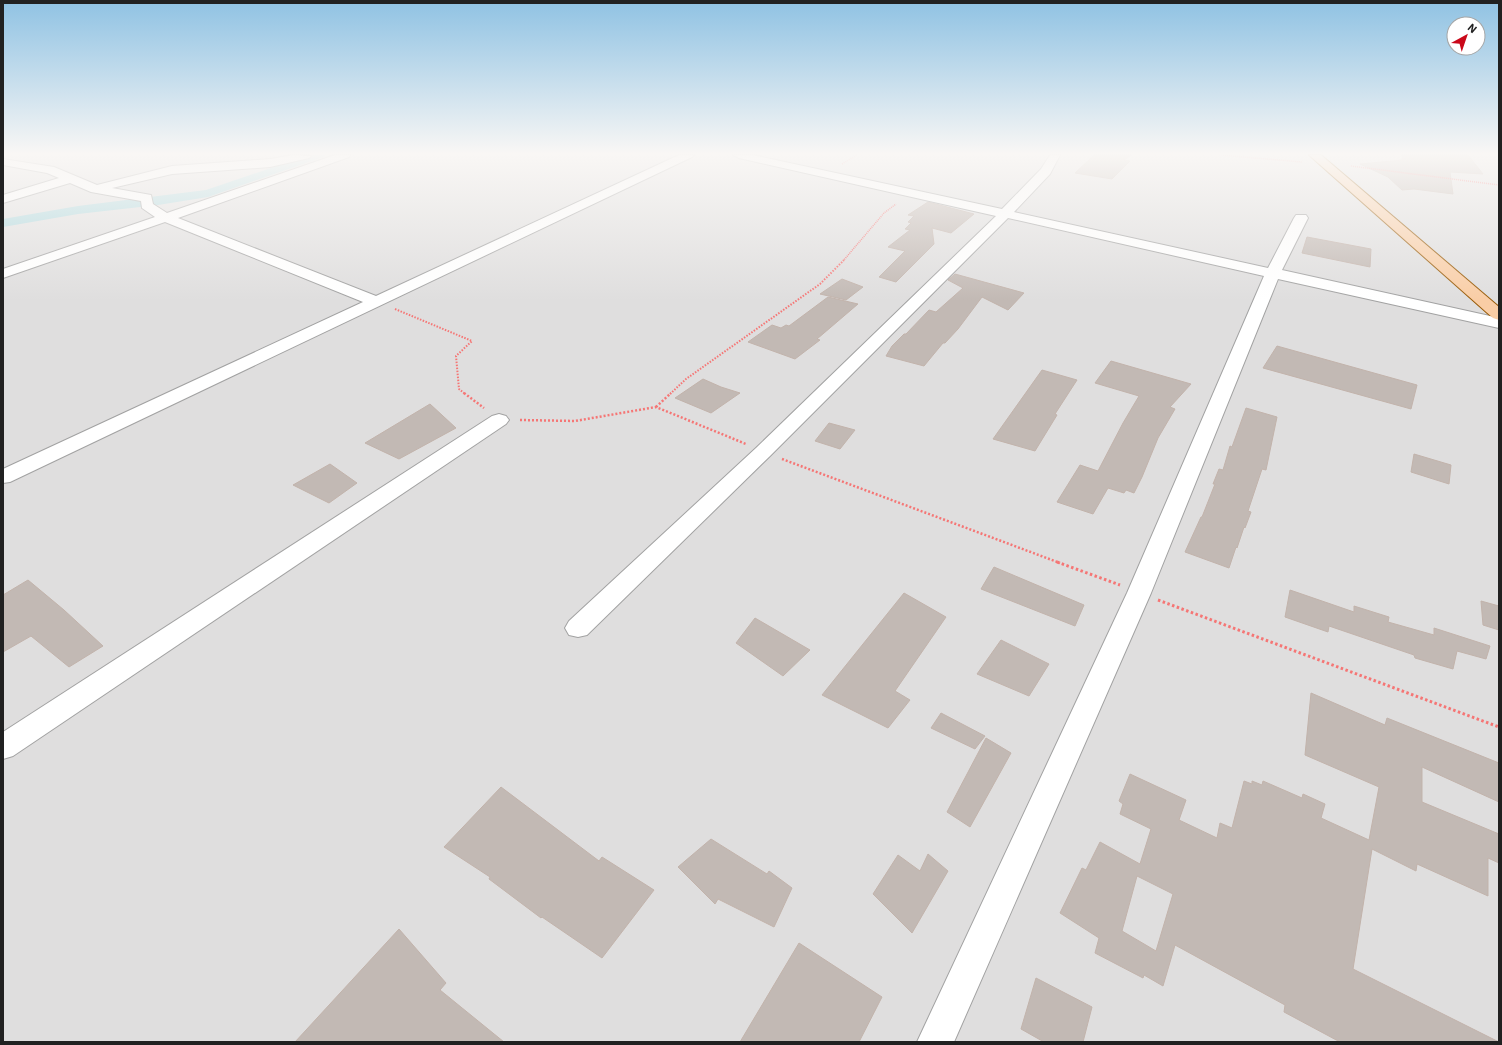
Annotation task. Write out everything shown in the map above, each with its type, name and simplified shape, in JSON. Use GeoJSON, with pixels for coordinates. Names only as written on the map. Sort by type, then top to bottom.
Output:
{"type":"FeatureCollection","features":[{"type":"Feature","properties":{"kind":"main road"},"geometry":{"type":"LineString","coordinates":[[1372,204],[1499,315]]}},
{"type":"Feature","properties":{"kind":"street"},"geometry":{"type":"LineString","coordinates":[[149,204],[164,217],[374,301]]}},
{"type":"Feature","properties":{"kind":"street"},"geometry":{"type":"LineString","coordinates":[[3,274],[203,204]]}},
{"type":"Feature","properties":{"kind":"street"},"geometry":{"type":"LineString","coordinates":[[3,477],[583,204]]}},
{"type":"Feature","properties":{"kind":"street"},"geometry":{"type":"LineString","coordinates":[[964,204],[1499,323]]}},
{"type":"Feature","properties":{"kind":"street"},"geometry":{"type":"LineString","coordinates":[[578,628],[763,452],[1015,204]]}},
{"type":"Feature","properties":{"kind":"street"},"geometry":{"type":"LineString","coordinates":[[935,1042],[1139,593],[1272,273],[1301,218]]}},
{"type":"Feature","properties":{"kind":"street"},"geometry":{"type":"LineString","coordinates":[[3,747],[499,420]]}},
{"type":"Feature","properties":{"kind":"path"},"geometry":{"type":"LineString","coordinates":[[374,301],[472,341],[456,356],[459,389],[499,420],[575,421],[656,406],[686,379],[820,284],[846,258],[884,213],[895,204]]}},
{"type":"Feature","properties":{"kind":"path"},"geometry":{"type":"LineString","coordinates":[[656,406],[763,452]]}},
{"type":"Feature","properties":{"kind":"shaded area"},"geometry":{"type":"Polygon","coordinates":[[[3,204],[1499,204],[1499,1042],[3,1042],[3,204]]]}},
{"type":"Feature","properties":{"kind":"building"},"geometry":{"type":"Polygon","coordinates":[[[925,204],[935,204],[974,214],[951,233],[932,228],[934,244],[896,282],[879,277],[905,251],[888,247],[910,230],[905,229],[911,223],[908,222],[914,216],[908,215],[925,204]]]}},
{"type":"Feature","properties":{"kind":"building"},"geometry":{"type":"Polygon","coordinates":[[[1307,237],[1371,249],[1370,267],[1302,253],[1307,237]]]}},
{"type":"Feature","properties":{"kind":"building"},"geometry":{"type":"Polygon","coordinates":[[[955,274],[1024,293],[1008,310],[982,297],[958,329],[945,343],[943,343],[924,366],[886,356],[892,346],[929,310],[936,312],[963,288],[948,280],[955,274]]]}},
{"type":"Feature","properties":{"kind":"building"},"geometry":{"type":"Polygon","coordinates":[[[842,279],[863,287],[846,300],[820,294],[842,279]]]}},
{"type":"Feature","properties":{"kind":"building"},"geometry":{"type":"Polygon","coordinates":[[[828,297],[858,304],[817,339],[820,340],[795,359],[748,342],[772,325],[781,328],[786,325],[789,326],[828,297]]]}},
{"type":"Feature","properties":{"kind":"building"},"geometry":{"type":"Polygon","coordinates":[[[1277,346],[1417,385],[1411,409],[1263,368],[1277,346]]]}},
{"type":"Feature","properties":{"kind":"building"},"geometry":{"type":"Polygon","coordinates":[[[1111,361],[1191,384],[1170,407],[1175,409],[1158,438],[1134,493],[1126,490],[1124,493],[1108,488],[1093,514],[1057,502],[1080,465],[1098,471],[1139,396],[1095,383],[1111,361]]]}},
{"type":"Feature","properties":{"kind":"building"},"geometry":{"type":"Polygon","coordinates":[[[1042,370],[1077,380],[1055,414],[1057,415],[1035,451],[993,439],[1042,370]]]}},
{"type":"Feature","properties":{"kind":"building"},"geometry":{"type":"Polygon","coordinates":[[[703,379],[740,393],[711,413],[675,398],[703,379]]]}},
{"type":"Feature","properties":{"kind":"building"},"geometry":{"type":"Polygon","coordinates":[[[430,404],[456,428],[399,459],[365,443],[430,404]]]}},
{"type":"Feature","properties":{"kind":"building"},"geometry":{"type":"Polygon","coordinates":[[[1246,408],[1277,417],[1266,470],[1262,469],[1248,511],[1251,512],[1229,568],[1185,552],[1202,517],[1215,484],[1213,484],[1219,469],[1223,470],[1230,446],[1232,447],[1246,408]]]}},
{"type":"Feature","properties":{"kind":"building"},"geometry":{"type":"Polygon","coordinates":[[[829,423],[855,430],[840,449],[815,441],[829,423]]]}},
{"type":"Feature","properties":{"kind":"building"},"geometry":{"type":"Polygon","coordinates":[[[1414,454],[1451,465],[1449,484],[1411,472],[1414,454]]]}},
{"type":"Feature","properties":{"kind":"building"},"geometry":{"type":"Polygon","coordinates":[[[330,464],[357,483],[329,503],[293,485],[330,464]]]}},
{"type":"Feature","properties":{"kind":"building"},"geometry":{"type":"Polygon","coordinates":[[[994,567],[1084,605],[1075,626],[981,589],[994,567]]]}},
{"type":"Feature","properties":{"kind":"building"},"geometry":{"type":"Polygon","coordinates":[[[28,580],[64,610],[103,646],[69,667],[31,636],[3,652],[3,595],[28,580]]]}},
{"type":"Feature","properties":{"kind":"building"},"geometry":{"type":"Polygon","coordinates":[[[1290,590],[1354,612],[1354,606],[1389,617],[1388,622],[1434,635],[1434,628],[1490,646],[1486,659],[1457,651],[1453,669],[1415,658],[1414,655],[1329,626],[1328,632],[1285,617],[1290,590]]]}},
{"type":"Feature","properties":{"kind":"building"},"geometry":{"type":"Polygon","coordinates":[[[904,593],[946,617],[895,691],[910,700],[888,728],[822,695],[904,593]]]}},
{"type":"Feature","properties":{"kind":"building"},"geometry":{"type":"Polygon","coordinates":[[[1481,601],[1499,606],[1499,630],[1483,625],[1481,601]]]}},
{"type":"Feature","properties":{"kind":"building"},"geometry":{"type":"Polygon","coordinates":[[[755,618],[810,650],[783,676],[736,643],[755,618]]]}},
{"type":"Feature","properties":{"kind":"building"},"geometry":{"type":"Polygon","coordinates":[[[1001,640],[1049,664],[1029,696],[977,674],[1001,640]]]}},
{"type":"Feature","properties":{"kind":"building"},"geometry":{"type":"Polygon","coordinates":[[[1311,693],[1385,725],[1387,718],[1499,763],[1499,802],[1422,767],[1422,802],[1499,834],[1499,863],[1488,858],[1488,896],[1417,864],[1416,871],[1372,849],[1353,969],[1499,1042],[1340,1042],[1284,1012],[1285,1005],[1175,945],[1163,986],[1144,975],[1143,978],[1095,953],[1099,938],[1060,913],[1082,868],[1086,870],[1100,842],[1140,864],[1151,829],[1120,814],[1123,804],[1119,801],[1130,774],[1186,800],[1179,820],[1217,838],[1220,823],[1232,828],[1244,781],[1252,784],[1252,781],[1262,785],[1263,781],[1302,798],[1303,794],[1325,804],[1321,818],[1369,840],[1379,787],[1305,755],[1311,693]],[[1137,876],[1122,931],[1156,951],[1173,894],[1137,876]]]}},
{"type":"Feature","properties":{"kind":"building"},"geometry":{"type":"Polygon","coordinates":[[[941,713],[985,736],[975,749],[931,728],[941,713]]]}},
{"type":"Feature","properties":{"kind":"building"},"geometry":{"type":"Polygon","coordinates":[[[986,738],[1011,753],[970,827],[947,812],[986,738]]]}},
{"type":"Feature","properties":{"kind":"building"},"geometry":{"type":"Polygon","coordinates":[[[501,787],[599,861],[602,857],[654,890],[602,958],[542,917],[541,918],[489,879],[490,877],[444,847],[501,787]]]}},
{"type":"Feature","properties":{"kind":"building"},"geometry":{"type":"Polygon","coordinates":[[[711,839],[767,874],[769,871],[792,888],[774,927],[718,899],[715,904],[678,867],[711,839]]]}},
{"type":"Feature","properties":{"kind":"building"},"geometry":{"type":"Polygon","coordinates":[[[928,854],[948,871],[912,933],[873,894],[898,855],[920,871],[928,854]]]}},
{"type":"Feature","properties":{"kind":"building"},"geometry":{"type":"Polygon","coordinates":[[[399,929],[446,983],[440,990],[504,1042],[295,1042],[399,929]]]}},
{"type":"Feature","properties":{"kind":"building"},"geometry":{"type":"Polygon","coordinates":[[[799,943],[882,997],[859,1042],[740,1042],[799,943]]]}},
{"type":"Feature","properties":{"kind":"building"},"geometry":{"type":"Polygon","coordinates":[[[1036,978],[1092,1007],[1083,1042],[1044,1042],[1021,1029],[1036,978]]]}},
{"type":"Feature","properties":{"kind":"waterway"},"geometry":{"type":"LineString","coordinates":[[3,223],[78,210],[133,204]]}}]}
